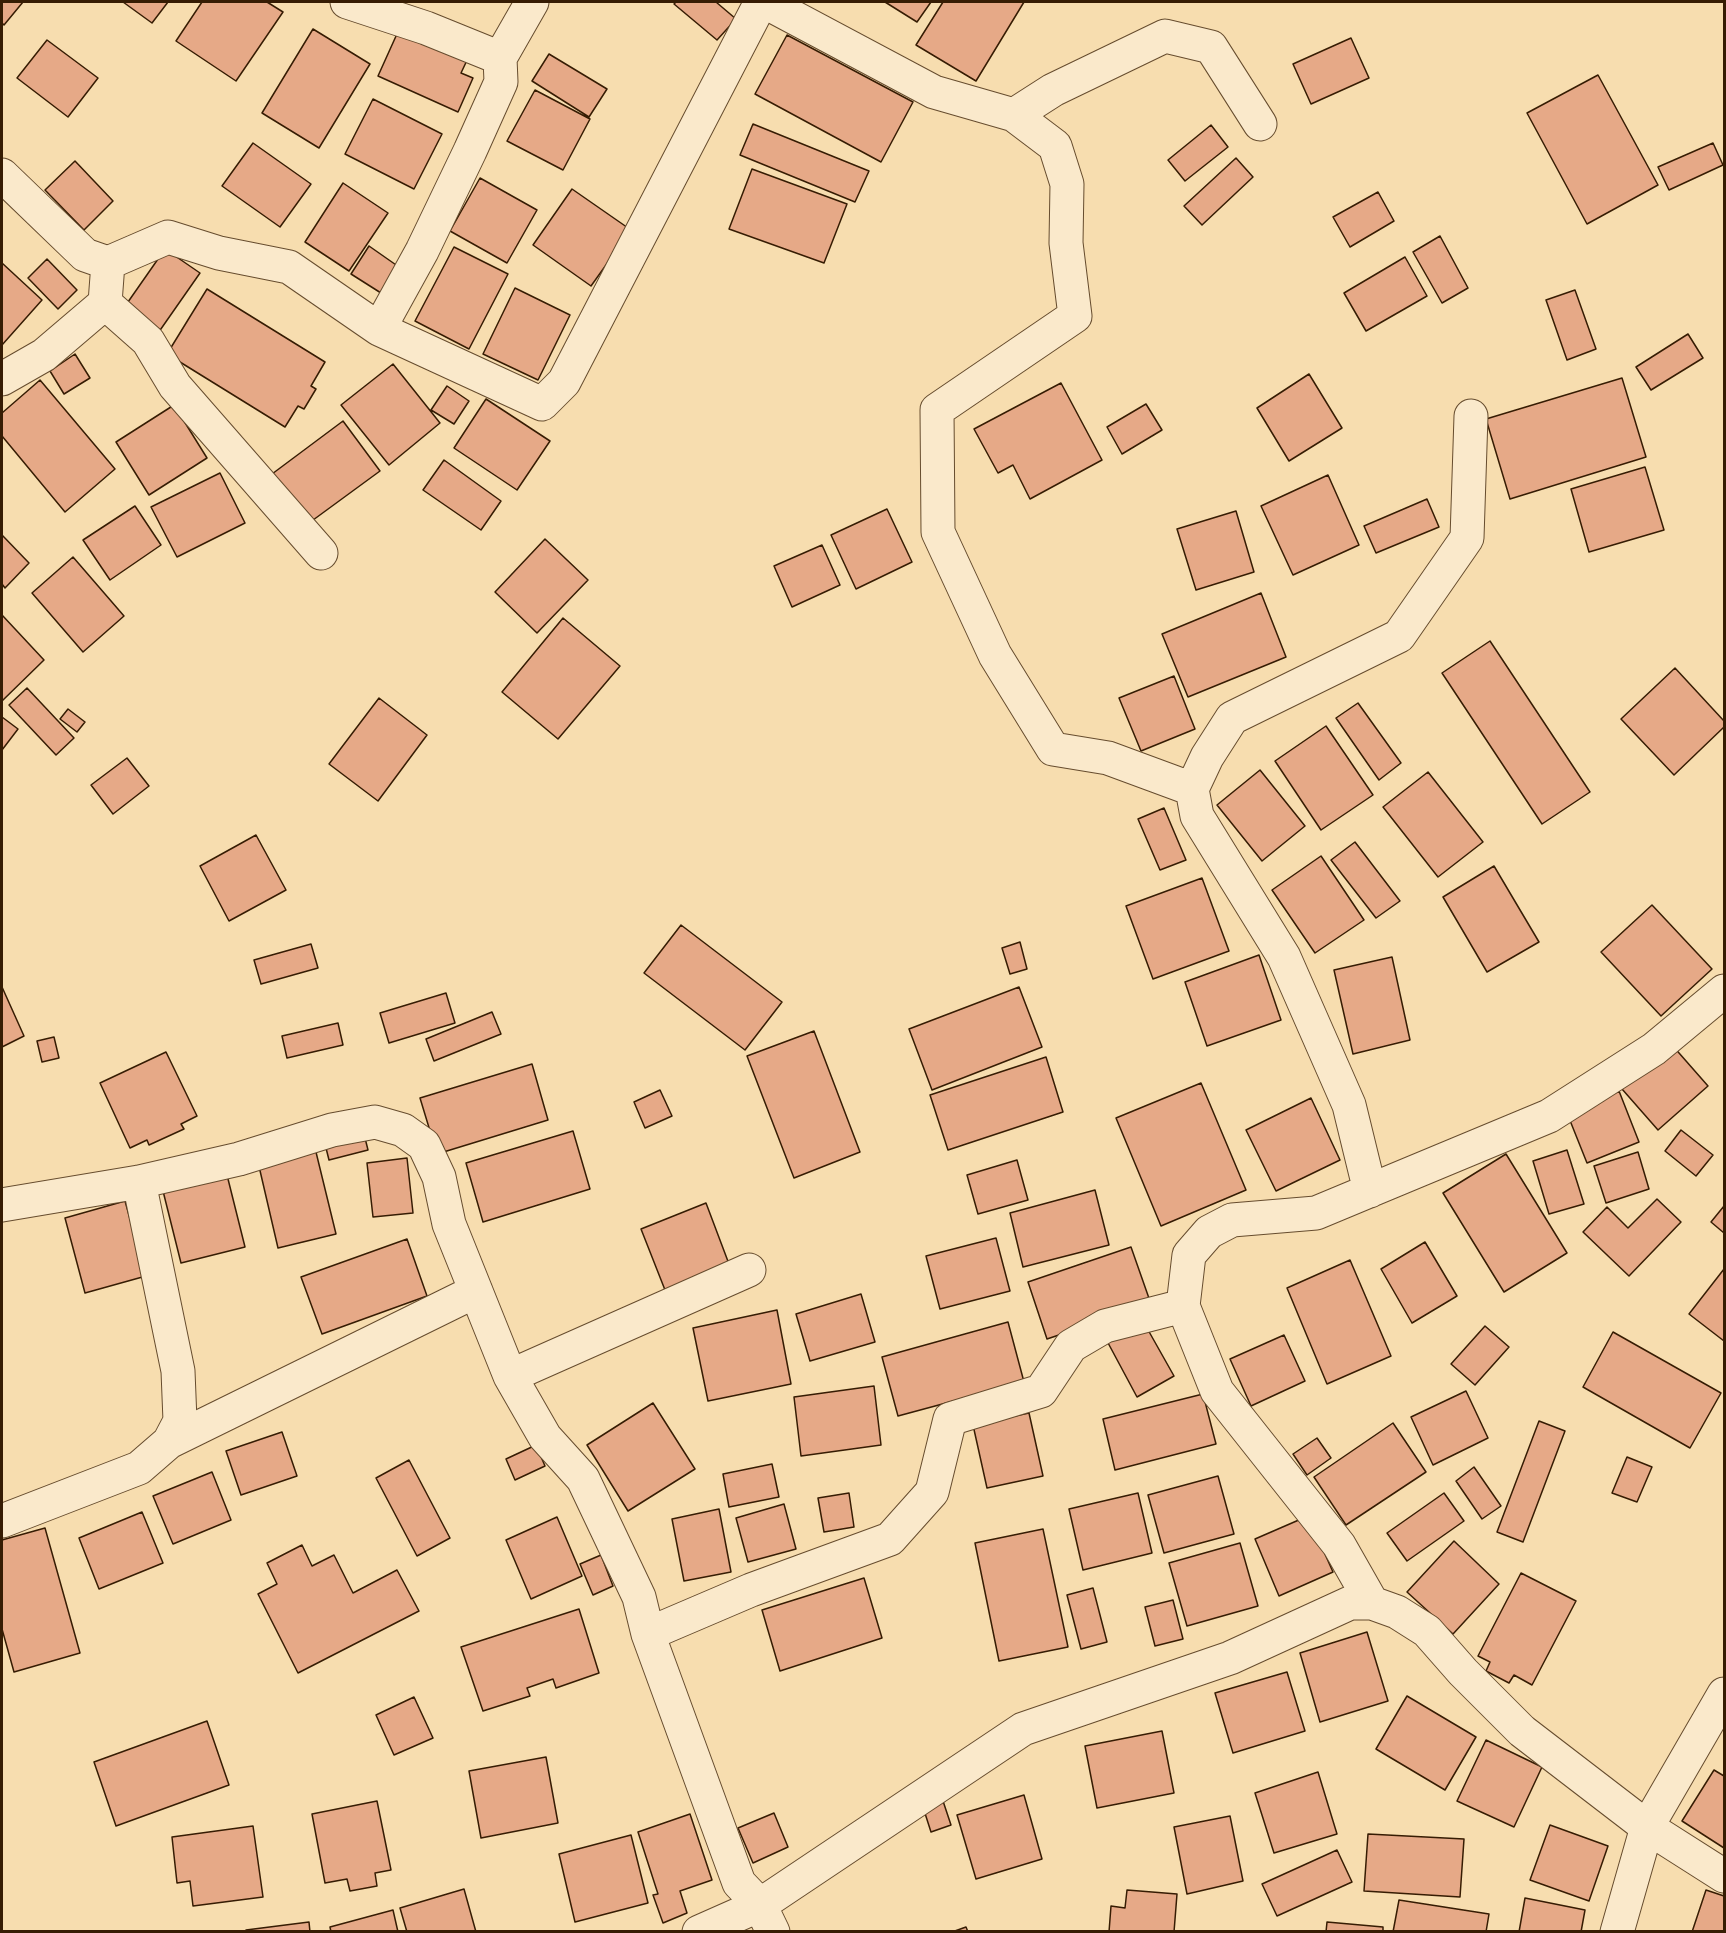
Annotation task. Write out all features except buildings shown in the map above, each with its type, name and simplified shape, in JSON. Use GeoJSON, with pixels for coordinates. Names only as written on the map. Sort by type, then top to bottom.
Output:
{"type":"FeatureCollection","features":[{"type":"Feature","properties":{"kind":"street"},"geometry":{"type":"LineString","coordinates":[[347,2],[426,28],[500,58]]}},
{"type":"Feature","properties":{"kind":"street"},"geometry":{"type":"LineString","coordinates":[[380,329],[422,251],[501,82],[500,58],[532,2]]}},
{"type":"Feature","properties":{"kind":"street"},"geometry":{"type":"LineString","coordinates":[[2,175],[85,255],[108,263],[168,237],[219,253],[289,267],[380,329],[542,404],[564,382],[763,2],[934,92],[1014,115],[1055,146],[1067,184],[1066,243],[1076,316],[937,410],[938,532],[995,655],[1053,749],[1108,758],[1192,789]]}},
{"type":"Feature","properties":{"kind":"street"},"geometry":{"type":"LineString","coordinates":[[1014,115],[1053,90],[1165,36],[1211,47],[1260,124]]}},
{"type":"Feature","properties":{"kind":"street"},"geometry":{"type":"LineString","coordinates":[[2,379],[44,355],[105,303],[108,263]]}},
{"type":"Feature","properties":{"kind":"street"},"geometry":{"type":"LineString","coordinates":[[105,303],[148,341],[175,386],[321,553]]}},
{"type":"Feature","properties":{"kind":"street"},"geometry":{"type":"LineString","coordinates":[[1370,1191],[1349,1105],[1284,957],[1197,816],[1192,789],[1207,757],[1232,717],[1399,636],[1467,538],[1471,416]]}},
{"type":"Feature","properties":{"kind":"street"},"geometry":{"type":"LineString","coordinates":[[1372,1603],[1340,1545],[1217,1391],[1183,1306],[1189,1255],[1209,1232],[1232,1220],[1316,1213],[1549,1116],[1654,1049],[1725,992]]}},
{"type":"Feature","properties":{"kind":"street"},"geometry":{"type":"LineString","coordinates":[[2,1205],[139,1182],[239,1159],[332,1130],[375,1122],[403,1130],[424,1145],[439,1176],[450,1224],[510,1376],[545,1437],[583,1479],[639,1597],[648,1634],[739,1883],[766,1918]]}},
{"type":"Feature","properties":{"kind":"street"},"geometry":{"type":"LineString","coordinates":[[139,1182],[178,1371],[180,1421],[169,1442]]}},
{"type":"Feature","properties":{"kind":"street"},"geometry":{"type":"LineString","coordinates":[[510,1376],[749,1270]]}},
{"type":"Feature","properties":{"kind":"street"},"geometry":{"type":"LineString","coordinates":[[2,1521],[139,1468],[169,1442],[476,1291]]}},
{"type":"Feature","properties":{"kind":"street"},"geometry":{"type":"LineString","coordinates":[[648,1634],[751,1590],[890,1539],[932,1492],[950,1419],[1041,1391],[1071,1346],[1105,1326],[1183,1306]]}},
{"type":"Feature","properties":{"kind":"street"},"geometry":{"type":"LineString","coordinates":[[699,1932],[766,1918],[1023,1729],[1230,1658],[1350,1603],[1372,1603],[1397,1612],[1426,1631],[1522,1731],[1647,1827],[1725,1876]]}},
{"type":"Feature","properties":{"kind":"street"},"geometry":{"type":"LineString","coordinates":[[1617,1932],[1647,1827],[1725,1694]]}}]}
